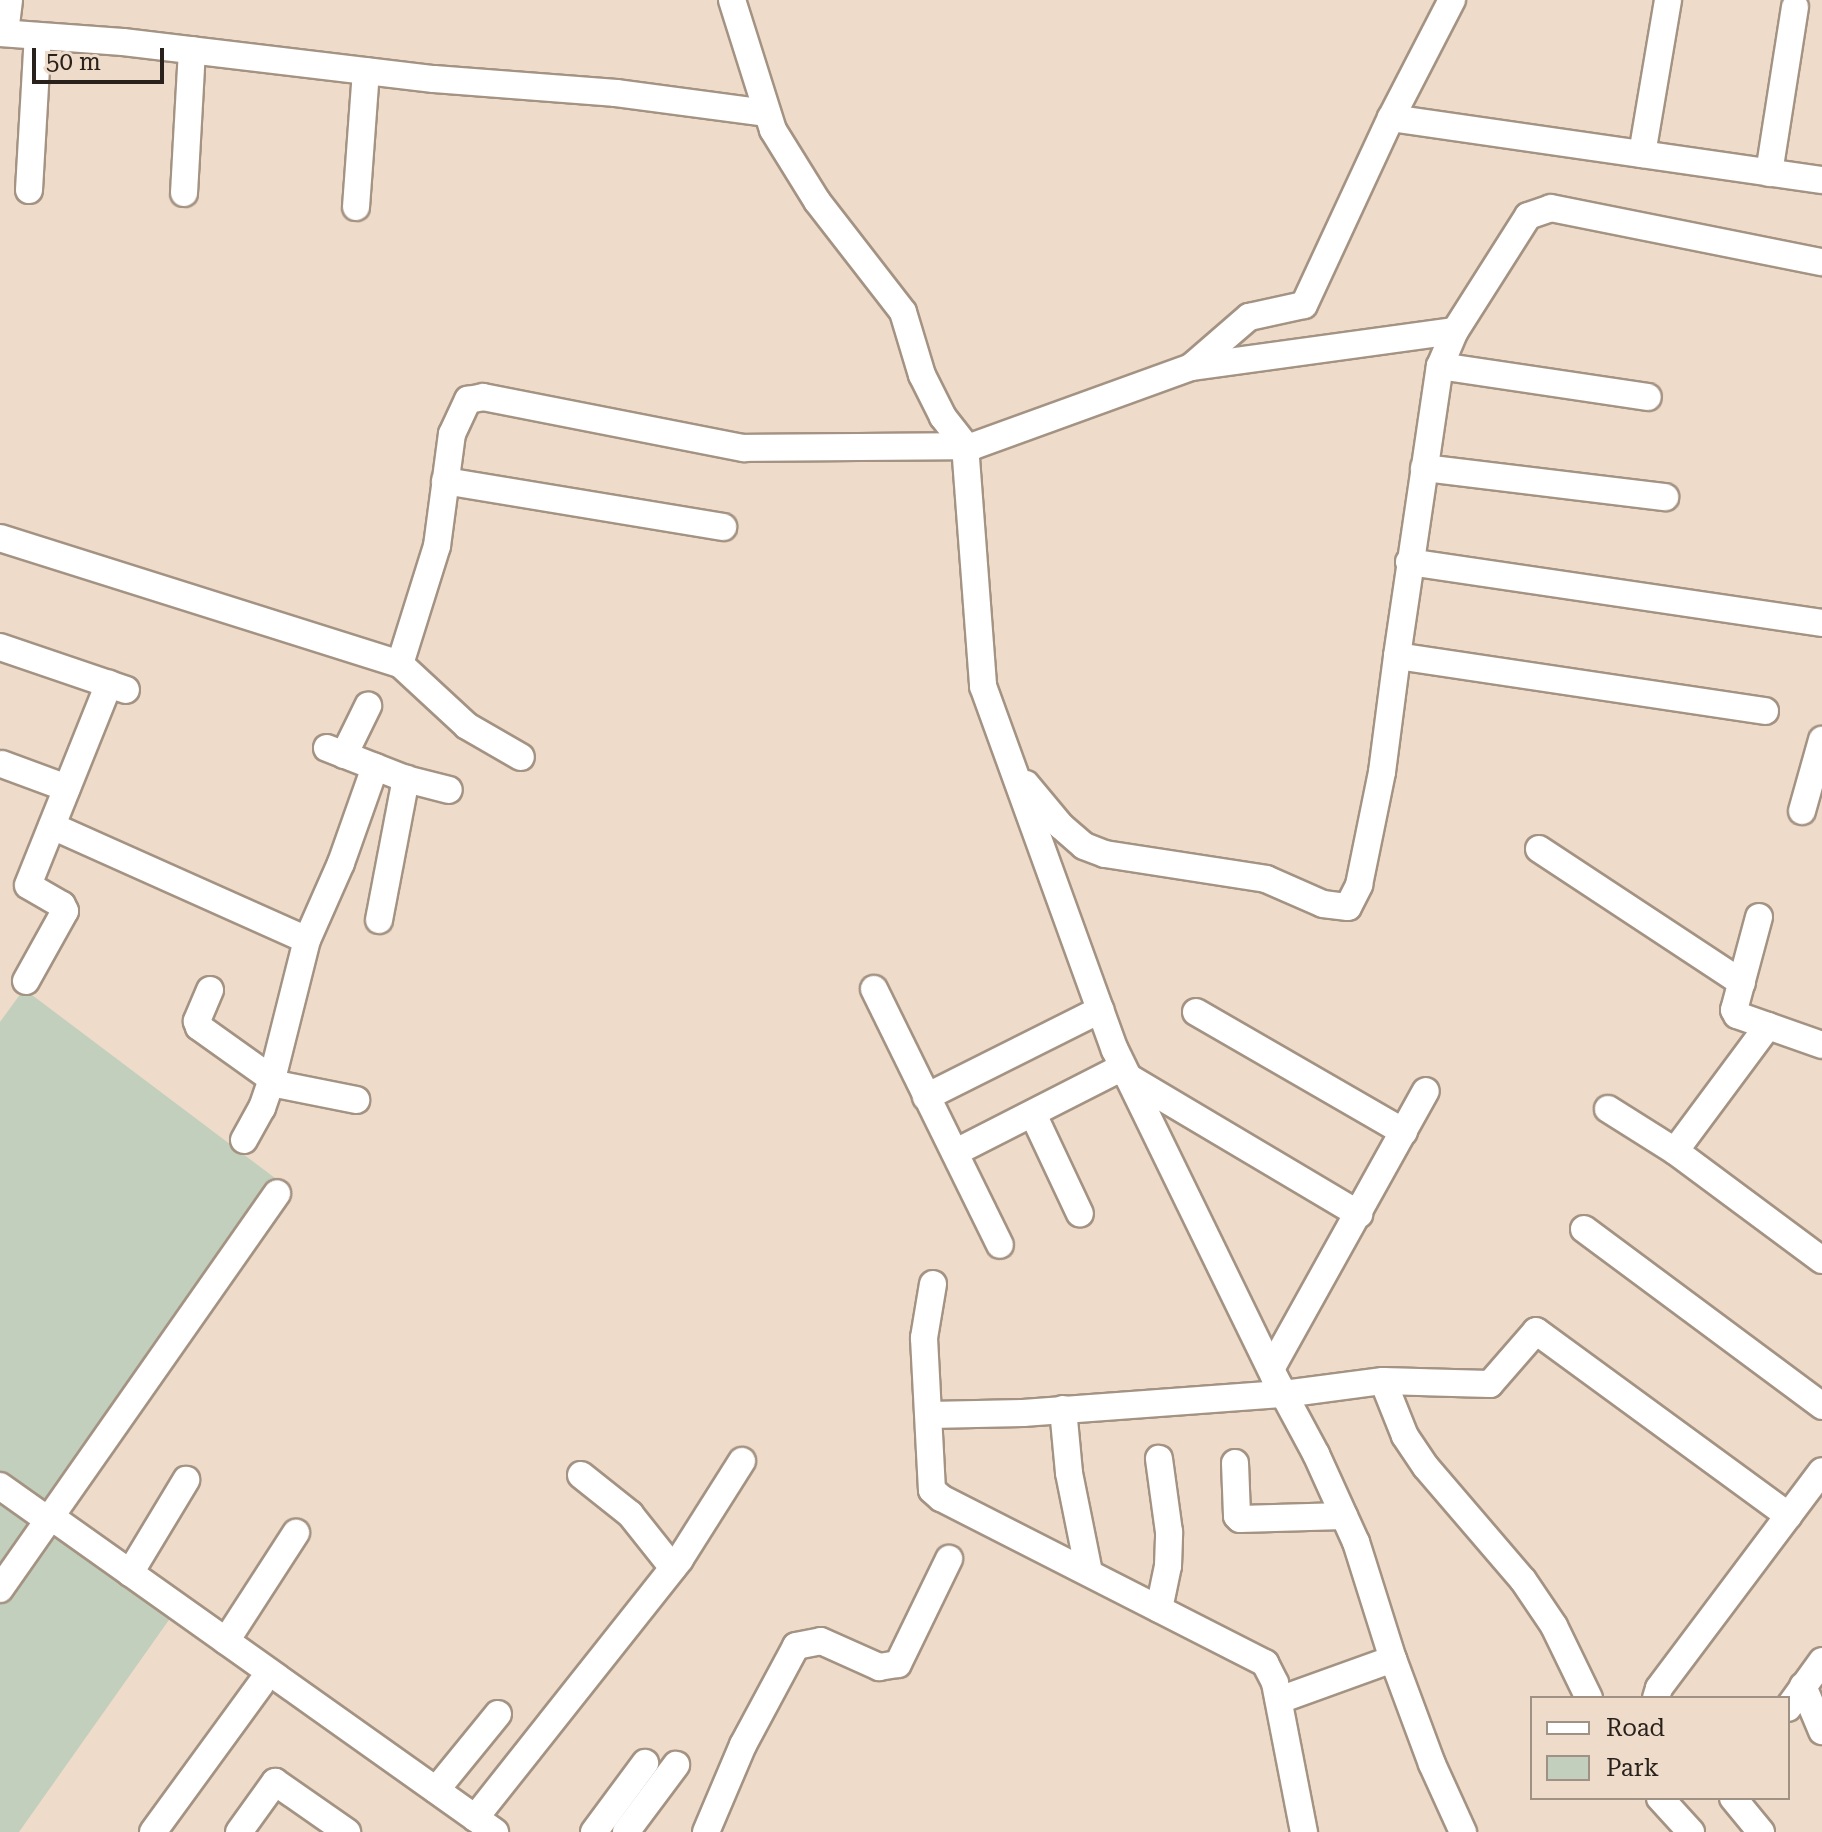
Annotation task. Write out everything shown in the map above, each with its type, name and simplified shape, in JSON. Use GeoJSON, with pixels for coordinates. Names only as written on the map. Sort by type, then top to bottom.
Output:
{"type":"FeatureCollection","features":[{"type":"Feature","properties":{"kind":"street"},"geometry":{"type":"LineString","coordinates":[[9,0],[2,33],[192,50],[366,71],[616,93],[766,113]]}},
{"type":"Feature","properties":{"kind":"street"},"geometry":{"type":"LineString","coordinates":[[732,0],[766,113],[817,201],[903,312],[922,375],[943,417],[965,445],[983,686],[1100,1010],[1126,1072],[1344,1516],[1432,1764],[1463,1832]]}},
{"type":"Feature","properties":{"kind":"street"},"geometry":{"type":"LineString","coordinates":[[1191,367],[1249,317],[1304,305],[1391,118],[1452,0]]}},
{"type":"Feature","properties":{"kind":"street"},"geometry":{"type":"LineString","coordinates":[[1642,154],[1668,0]]}},
{"type":"Feature","properties":{"kind":"street"},"geometry":{"type":"LineString","coordinates":[[1769,173],[1795,7]]}},
{"type":"Feature","properties":{"kind":"street"},"geometry":{"type":"LineString","coordinates":[[29,190],[38,36]]}},
{"type":"Feature","properties":{"kind":"street"},"geometry":{"type":"LineString","coordinates":[[184,193],[192,50]]}},
{"type":"Feature","properties":{"kind":"street"},"geometry":{"type":"LineString","coordinates":[[356,207],[366,71]]}},
{"type":"Feature","properties":{"kind":"street"},"geometry":{"type":"LineString","coordinates":[[1391,118],[1822,180]]}},
{"type":"Feature","properties":{"kind":"street"},"geometry":{"type":"LineString","coordinates":[[1016,776],[1035,791],[1061,826],[1084,846],[1105,854],[1266,879],[1323,904],[1348,907],[1359,885],[1382,772],[1409,562],[1440,366],[1455,331],[1528,216],[1551,208],[1822,262]]}},
{"type":"Feature","properties":{"kind":"street"},"geometry":{"type":"LineString","coordinates":[[400,664],[437,546],[452,434],[468,400],[483,397],[744,448],[973,446],[1191,367],[1455,331]]}},
{"type":"Feature","properties":{"kind":"street"},"geometry":{"type":"LineString","coordinates":[[1440,366],[1648,397]]}},
{"type":"Feature","properties":{"kind":"street"},"geometry":{"type":"LineString","coordinates":[[1424,468],[1665,497]]}},
{"type":"Feature","properties":{"kind":"street"},"geometry":{"type":"LineString","coordinates":[[445,481],[723,527]]}},
{"type":"Feature","properties":{"kind":"street"},"geometry":{"type":"LineString","coordinates":[[0,538],[400,664],[467,726],[521,757]]}},
{"type":"Feature","properties":{"kind":"street"},"geometry":{"type":"LineString","coordinates":[[1409,562],[1822,623]]}},
{"type":"Feature","properties":{"kind":"street"},"geometry":{"type":"LineString","coordinates":[[0,647],[118,687],[67,788],[28,885],[62,905],[65,911],[26,981]]}},
{"type":"Feature","properties":{"kind":"street"},"geometry":{"type":"LineString","coordinates":[[1397,656],[1765,711]]}},
{"type":"Feature","properties":{"kind":"street"},"geometry":{"type":"LineString","coordinates":[[368,706],[335,751],[406,779],[449,790]]}},
{"type":"Feature","properties":{"kind":"street"},"geometry":{"type":"LineString","coordinates":[[1802,811],[1822,740]]}},
{"type":"Feature","properties":{"kind":"street"},"geometry":{"type":"LineString","coordinates":[[2,764],[67,788]]}},
{"type":"Feature","properties":{"kind":"street"},"geometry":{"type":"LineString","coordinates":[[244,1140],[262,1108],[271,1081],[307,940],[341,863],[375,767]]}},
{"type":"Feature","properties":{"kind":"street"},"geometry":{"type":"LineString","coordinates":[[379,920],[406,779]]}},
{"type":"Feature","properties":{"kind":"street"},"geometry":{"type":"LineString","coordinates":[[52,826],[307,940]]}},
{"type":"Feature","properties":{"kind":"street"},"geometry":{"type":"LineString","coordinates":[[1539,849],[1742,983]]}},
{"type":"Feature","properties":{"kind":"street"},"geometry":{"type":"LineString","coordinates":[[1759,917],[1734,1010],[1737,1015],[1822,1045]]}},
{"type":"Feature","properties":{"kind":"street"},"geometry":{"type":"LineString","coordinates":[[874,989],[1000,1245]]}},
{"type":"Feature","properties":{"kind":"street"},"geometry":{"type":"LineString","coordinates":[[210,990],[197,1021],[199,1027],[271,1081],[356,1100]]}},
{"type":"Feature","properties":{"kind":"street"},"geometry":{"type":"LineString","coordinates":[[926,1097],[1100,1010]]}},
{"type":"Feature","properties":{"kind":"street"},"geometry":{"type":"LineString","coordinates":[[1196,1012],[1404,1132]]}},
{"type":"Feature","properties":{"kind":"street"},"geometry":{"type":"LineString","coordinates":[[1675,1151],[1768,1026]]}},
{"type":"Feature","properties":{"kind":"street"},"geometry":{"type":"LineString","coordinates":[[956,1152],[1126,1072]]}},
{"type":"Feature","properties":{"kind":"street"},"geometry":{"type":"LineString","coordinates":[[1126,1072],[1359,1214]]}},
{"type":"Feature","properties":{"kind":"street"},"geometry":{"type":"LineString","coordinates":[[1271,1369],[1426,1091]]}},
{"type":"Feature","properties":{"kind":"street"},"geometry":{"type":"LineString","coordinates":[[1608,1109],[1675,1151],[1822,1260]]}},
{"type":"Feature","properties":{"kind":"street"},"geometry":{"type":"LineString","coordinates":[[1033,1114],[1080,1214]]}},
{"type":"Feature","properties":{"kind":"street"},"geometry":{"type":"LineString","coordinates":[[0,1589],[277,1193]]}},
{"type":"Feature","properties":{"kind":"street"},"geometry":{"type":"LineString","coordinates":[[1584,1229],[1822,1406]]}},
{"type":"Feature","properties":{"kind":"street"},"geometry":{"type":"LineString","coordinates":[[933,1284],[924,1338],[932,1490],[941,1498],[1265,1663],[1279,1700],[1304,1832]]}},
{"type":"Feature","properties":{"kind":"street"},"geometry":{"type":"LineString","coordinates":[[930,1415],[1284,1394],[1383,1381],[1490,1384],[1536,1331],[1789,1516]]}},
{"type":"Feature","properties":{"kind":"street"},"geometry":{"type":"LineString","coordinates":[[1383,1381],[1405,1436],[1426,1467],[1523,1580],[1554,1626],[1588,1696]]}},
{"type":"Feature","properties":{"kind":"street"},"geometry":{"type":"LineString","coordinates":[[1063,1409],[1069,1473],[1089,1572]]}},
{"type":"Feature","properties":{"kind":"street"},"geometry":{"type":"LineString","coordinates":[[1159,1459],[1169,1532],[1168,1566],[1159,1609]]}},
{"type":"Feature","properties":{"kind":"street"},"geometry":{"type":"LineString","coordinates":[[0,1486],[130,1573],[485,1825],[673,1568],[742,1461]]}},
{"type":"Feature","properties":{"kind":"street"},"geometry":{"type":"LineString","coordinates":[[1235,1463],[1237,1516],[1240,1519],[1344,1516]]}},
{"type":"Feature","properties":{"kind":"street"},"geometry":{"type":"LineString","coordinates":[[1657,1696],[1659,1688],[1822,1471]]}},
{"type":"Feature","properties":{"kind":"street"},"geometry":{"type":"LineString","coordinates":[[581,1475],[630,1514],[673,1568]]}},
{"type":"Feature","properties":{"kind":"street"},"geometry":{"type":"LineString","coordinates":[[130,1573],[186,1480]]}},
{"type":"Feature","properties":{"kind":"street"},"geometry":{"type":"LineString","coordinates":[[226,1641],[296,1533]]}},
{"type":"Feature","properties":{"kind":"street"},"geometry":{"type":"LineString","coordinates":[[706,1832],[749,1733],[796,1646],[821,1641],[879,1667],[898,1664],[949,1559]]}},
{"type":"Feature","properties":{"kind":"street"},"geometry":{"type":"LineString","coordinates":[[1279,1700],[1393,1659]]}},
{"type":"Feature","properties":{"kind":"street"},"geometry":{"type":"LineString","coordinates":[[1790,1705],[1822,1661]]}},
{"type":"Feature","properties":{"kind":"street"},"geometry":{"type":"LineString","coordinates":[[153,1832],[261,1684]]}},
{"type":"Feature","properties":{"kind":"street"},"geometry":{"type":"LineString","coordinates":[[1803,1686],[1822,1731]]}},
{"type":"Feature","properties":{"kind":"street"},"geometry":{"type":"LineString","coordinates":[[436,1790],[498,1714]]}},
{"type":"Feature","properties":{"kind":"street"},"geometry":{"type":"LineString","coordinates":[[594,1832],[645,1763]]}},
{"type":"Feature","properties":{"kind":"street"},"geometry":{"type":"LineString","coordinates":[[626,1832],[676,1765]]}},
{"type":"Feature","properties":{"kind":"street"},"geometry":{"type":"LineString","coordinates":[[239,1832],[275,1782],[347,1832]]}},
{"type":"Feature","properties":{"kind":"street"},"geometry":{"type":"LineString","coordinates":[[1662,1800],[1691,1832]]}},
{"type":"Feature","properties":{"kind":"street"},"geometry":{"type":"LineString","coordinates":[[1735,1800],[1761,1832]]}},
{"type":"Feature","properties":{"kind":"green space"},"geometry":{"type":"Polygon","coordinates":[[[24,989],[279,1181],[0,1575],[0,1022],[24,989]]]}},
{"type":"Feature","properties":{"kind":"green space"},"geometry":{"type":"Polygon","coordinates":[[[51,1527],[171,1617],[19,1832],[0,1832],[0,1602],[51,1527]]]}}]}
